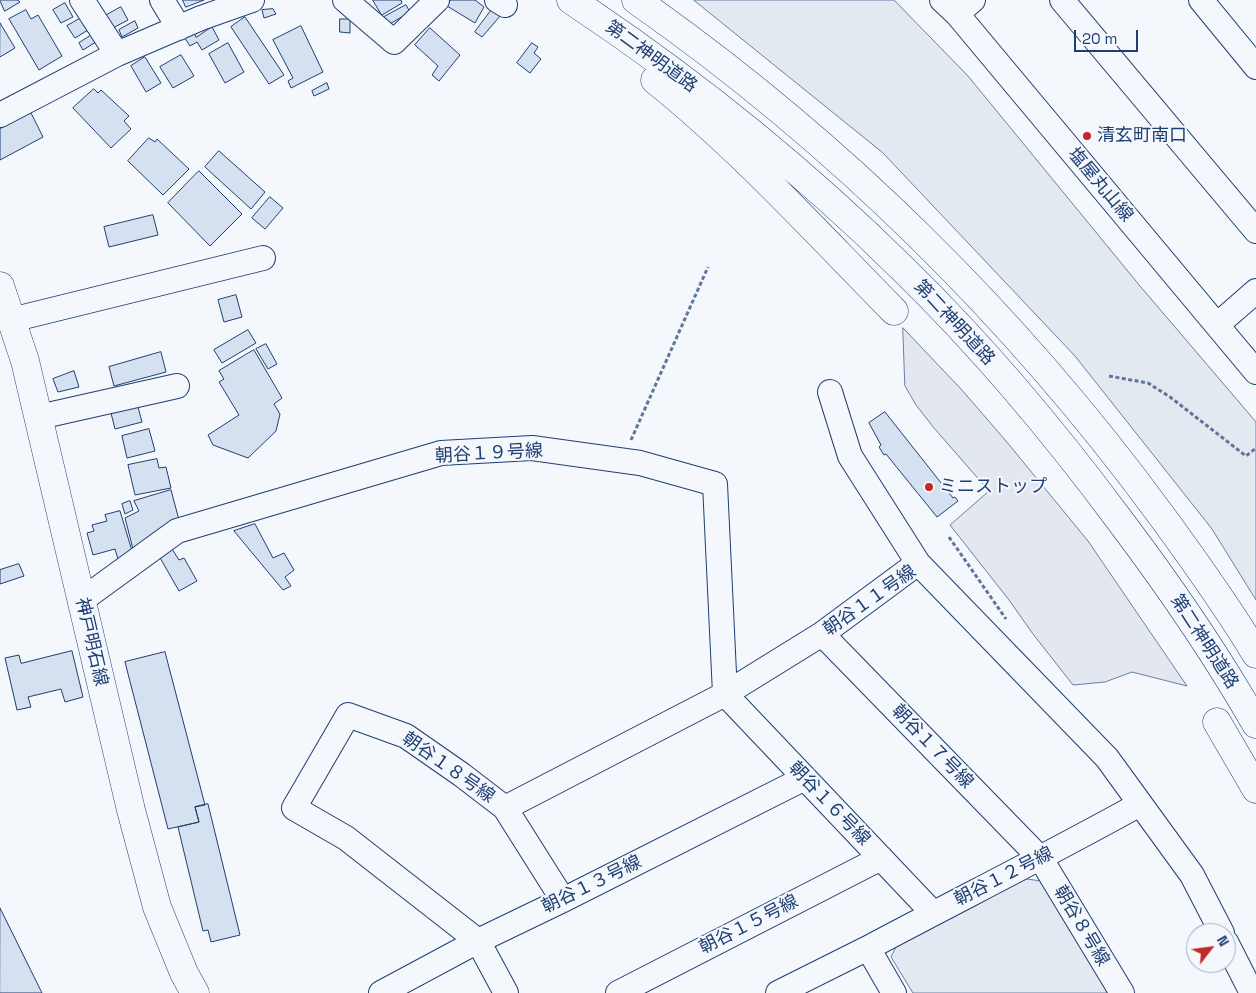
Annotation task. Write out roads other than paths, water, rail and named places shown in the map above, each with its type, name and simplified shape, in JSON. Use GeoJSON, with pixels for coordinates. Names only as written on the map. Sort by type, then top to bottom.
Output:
{"type":"FeatureCollection","features":[{"type":"Feature","properties":{"kind":"main road"},"geometry":{"type":"LineString","coordinates":[[553,0],[659,83],[709,126],[755,169],[894,311]]}},
{"type":"Feature","properties":{"kind":"main road","name":"第二神明道路"},"geometry":{"type":"LineString","coordinates":[[571,0],[690,85],[771,150],[897,263],[969,337],[1033,410],[1087,476],[1137,543],[1200,633],[1256,724]]}},
{"type":"Feature","properties":{"kind":"main road","name":"第二神明道路"},"geometry":{"type":"LineString","coordinates":[[636,0],[686,35],[817,142],[937,253],[1001,319],[1125,466],[1235,619],[1256,654]]}},
{"type":"Feature","properties":{"kind":"main road","name":"神戸明石線"},"geometry":{"type":"LineString","coordinates":[[0,286],[25,361],[131,810],[156,907],[184,973],[195,993]]}},
{"type":"Feature","properties":{"kind":"main road"},"geometry":{"type":"LineString","coordinates":[[1217,722],[1256,788]]}},
{"type":"Feature","properties":{"kind":"street"},"geometry":{"type":"LineString","coordinates":[[82,0],[117,54]]}},
{"type":"Feature","properties":{"kind":"street"},"geometry":{"type":"LineString","coordinates":[[162,0],[179,28]]}},
{"type":"Feature","properties":{"kind":"street"},"geometry":{"type":"LineString","coordinates":[[0,115],[117,54],[252,0]]}},
{"type":"Feature","properties":{"kind":"street"},"geometry":{"type":"LineString","coordinates":[[345,0],[394,42],[437,0]]}},
{"type":"Feature","properties":{"kind":"street"},"geometry":{"type":"LineString","coordinates":[[1062,0],[1256,231]]}},
{"type":"Feature","properties":{"kind":"street"},"geometry":{"type":"LineString","coordinates":[[1201,0],[1256,67]]}},
{"type":"Feature","properties":{"kind":"street","name":"塩屋丸山線"},"geometry":{"type":"LineString","coordinates":[[957,5],[1256,372]]}},
{"type":"Feature","properties":{"kind":"street"},"geometry":{"type":"LineString","coordinates":[[11,320],[263,258]]}},
{"type":"Feature","properties":{"kind":"street"},"geometry":{"type":"LineString","coordinates":[[1217,325],[1256,291]]}},
{"type":"Feature","properties":{"kind":"street"},"geometry":{"type":"LineString","coordinates":[[39,417],[177,386]]}},
{"type":"Feature","properties":{"kind":"street"},"geometry":{"type":"LineString","coordinates":[[830,392],[850,456],[918,563]]}},
{"type":"Feature","properties":{"kind":"street","name":"朝谷１９号線"},"geometry":{"type":"LineString","coordinates":[[82,600],[177,531],[441,453],[532,448],[640,462],[715,484],[725,694]]}},
{"type":"Feature","properties":{"kind":"street","name":"朝谷１１号線"},"geometry":{"type":"LineString","coordinates":[[505,808],[725,694],[822,634],[918,563],[1107,758],[1192,875],[1217,923]]}},
{"type":"Feature","properties":{"kind":"street","name":"朝谷１７号線"},"geometry":{"type":"LineString","coordinates":[[822,634],[1041,859]]}},
{"type":"Feature","properties":{"kind":"street","name":"朝谷１６号線"},"geometry":{"type":"LineString","coordinates":[[725,694],[933,913]]}},
{"type":"Feature","properties":{"kind":"street","name":"朝谷１８号線"},"geometry":{"type":"LineString","coordinates":[[478,941],[346,838],[294,808],[348,715],[406,736],[505,808],[564,900]]}},
{"type":"Feature","properties":{"kind":"street","name":"朝谷１３号線"},"geometry":{"type":"LineString","coordinates":[[380,993],[478,941],[564,900],[805,778]]}},
{"type":"Feature","properties":{"kind":"street","name":"朝谷１２号線"},"geometry":{"type":"LineString","coordinates":[[778,993],[1041,859],[1140,804]]}},
{"type":"Feature","properties":{"kind":"street","name":"朝谷１５号線"},"geometry":{"type":"LineString","coordinates":[[618,993],[881,858]]}},
{"type":"Feature","properties":{"kind":"street","name":"朝谷８号線"},"geometry":{"type":"LineString","coordinates":[[1041,859],[1122,993]]}},
{"type":"Feature","properties":{"kind":"street"},"geometry":{"type":"LineString","coordinates":[[478,941],[506,993]]}},
{"type":"Feature","properties":{"kind":"street"},"geometry":{"type":"LineString","coordinates":[[868,948],[894,993]]}},
{"type":"Feature","properties":{"kind":"street"},"geometry":{"type":"LineString","coordinates":[[1236,962],[1252,993]]}},
{"type":"Feature","properties":{"kind":"place","name":"清玄町南口"},"geometry":{"type":"Point","coordinates":[1087,136]}},
{"type":"Feature","properties":{"kind":"place","name":"ミニストップ"},"geometry":{"type":"Point","coordinates":[929,487]}}]}
